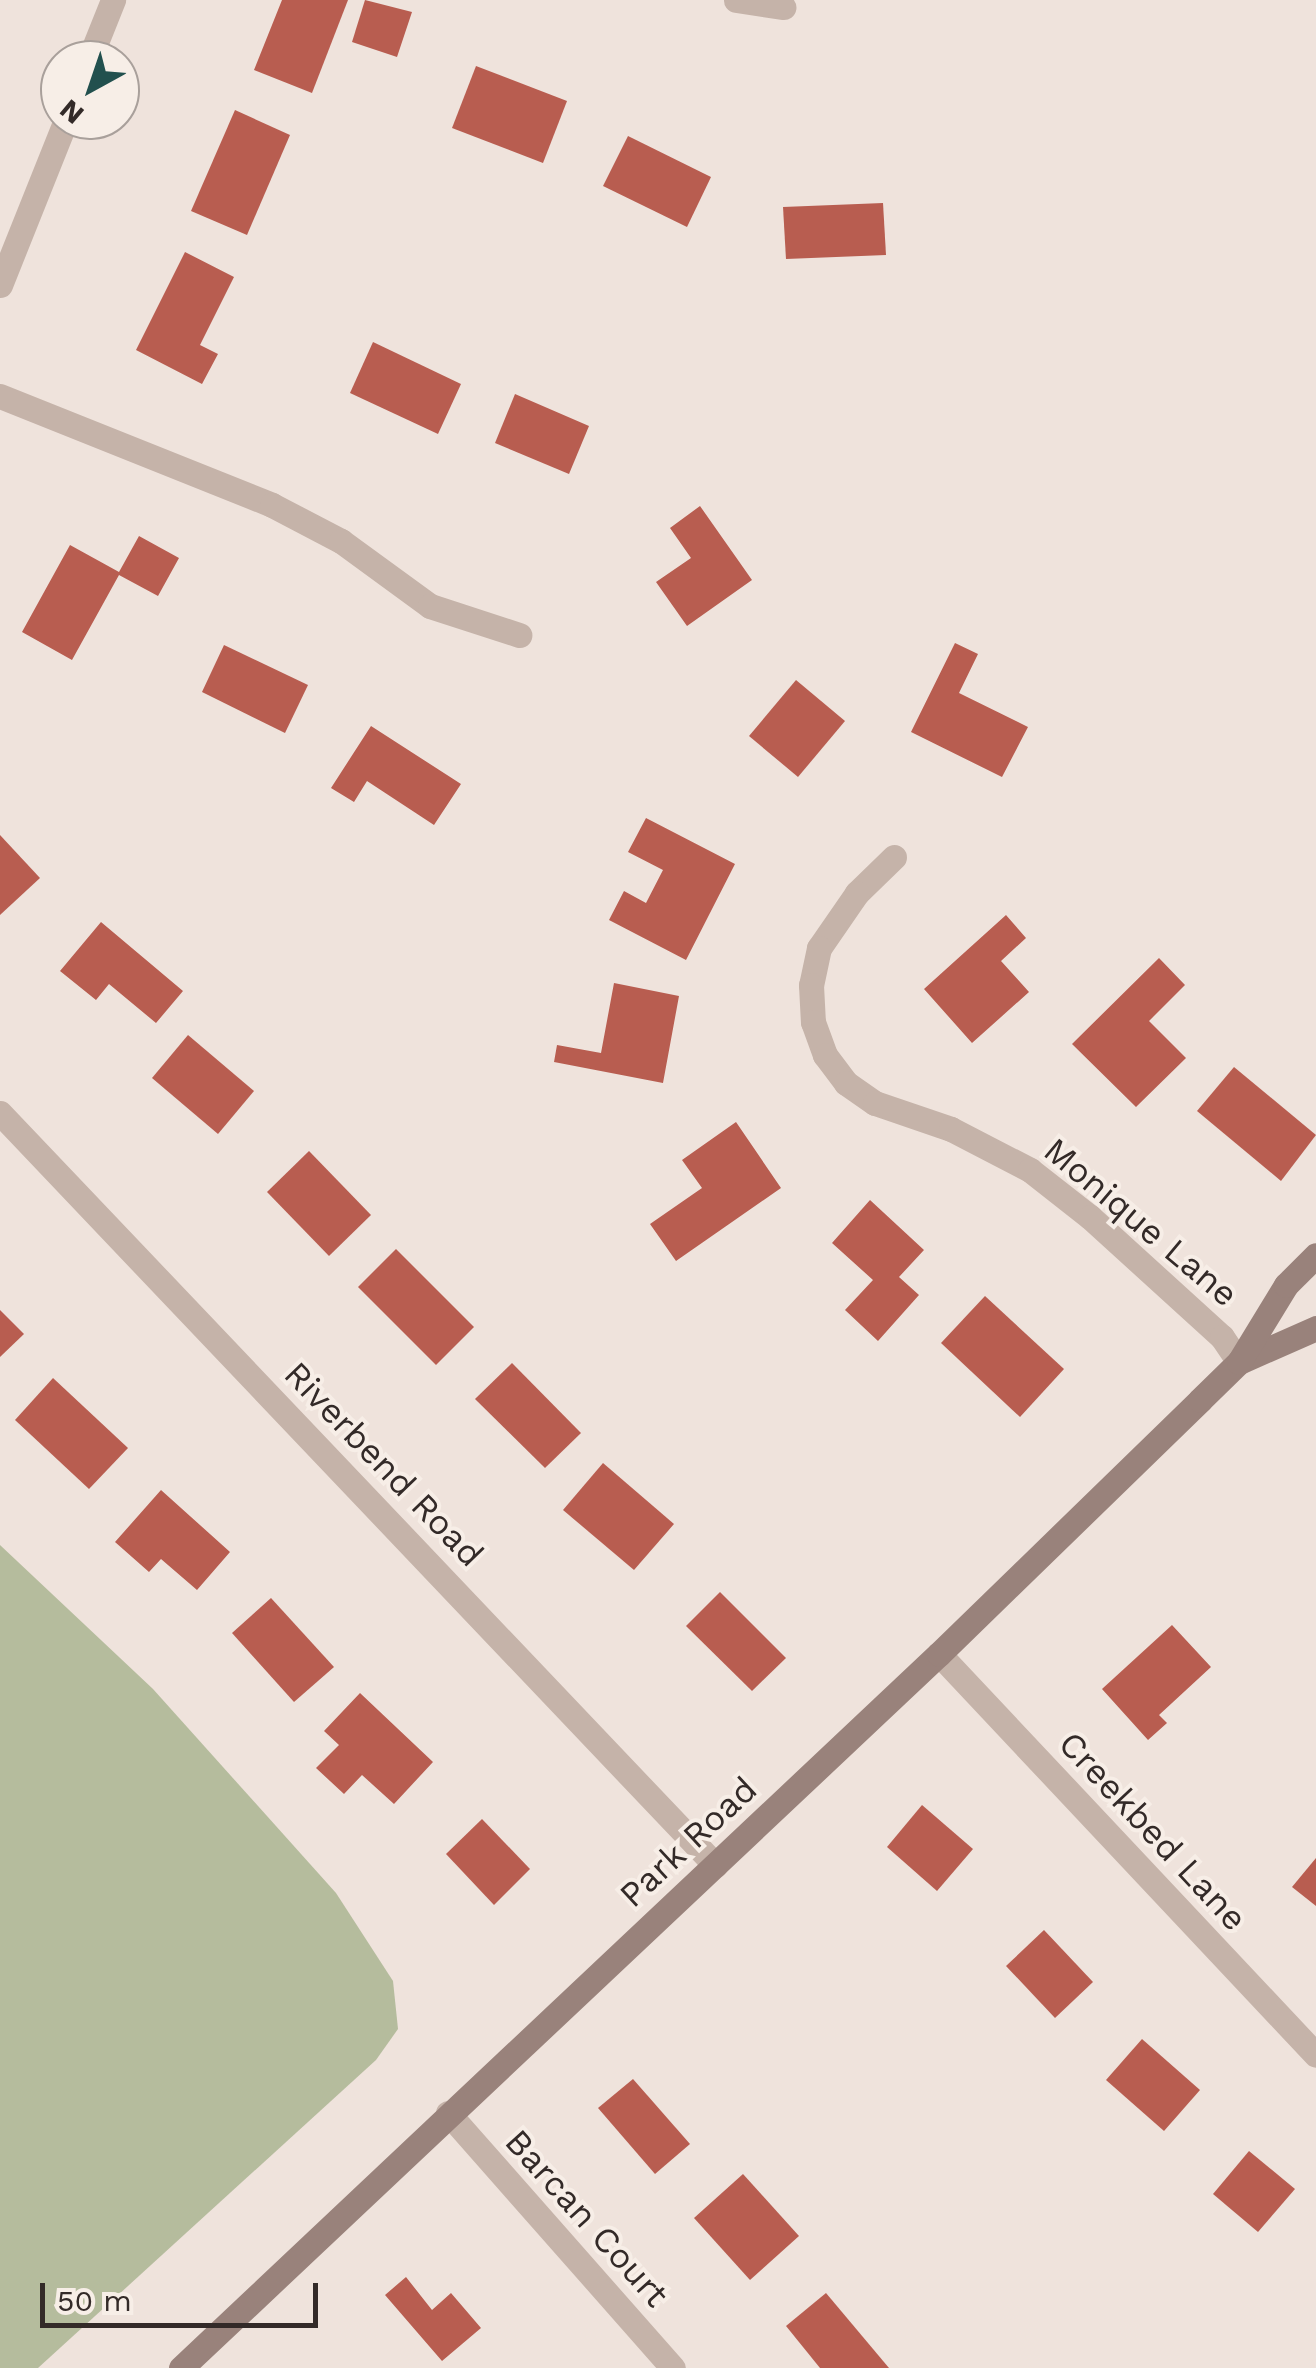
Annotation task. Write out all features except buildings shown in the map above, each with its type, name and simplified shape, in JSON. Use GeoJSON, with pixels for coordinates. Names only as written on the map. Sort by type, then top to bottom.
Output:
{"type":"FeatureCollection","features":[{"type":"Feature","properties":{"kind":"main road","name":"Park Road"},"geometry":{"type":"LineString","coordinates":[[181,2368],[939,1654],[1238,1362],[1286,1285],[1316,1255]]}},
{"type":"Feature","properties":{"kind":"main road","name":"Park Road"},"geometry":{"type":"LineString","coordinates":[[1238,1362],[1316,1328]]}},
{"type":"Feature","properties":{"kind":"street"},"geometry":{"type":"LineString","coordinates":[[97,40],[113,0]]}},
{"type":"Feature","properties":{"kind":"street"},"geometry":{"type":"LineString","coordinates":[[736,0],[783,7]]}},
{"type":"Feature","properties":{"kind":"street"},"geometry":{"type":"LineString","coordinates":[[0,285],[58,140]]}},
{"type":"Feature","properties":{"kind":"street"},"geometry":{"type":"LineString","coordinates":[[0,396],[272,505],[341,542],[430,606],[519,635]]}},
{"type":"Feature","properties":{"kind":"street","name":"Monique Lane"},"geometry":{"type":"LineString","coordinates":[[894,858],[857,893],[819,948],[811,985],[813,1022],[825,1056],[846,1083],[875,1103],[951,1128],[1030,1170],[1090,1217],[1222,1337],[1238,1362]]}},
{"type":"Feature","properties":{"kind":"street","name":"Riverbend Road"},"geometry":{"type":"LineString","coordinates":[[0,1113],[715,1865]]}},
{"type":"Feature","properties":{"kind":"street","name":"Creekbed Lane"},"geometry":{"type":"LineString","coordinates":[[939,1654],[1316,2055]]}},
{"type":"Feature","properties":{"kind":"street","name":"Barcan Court"},"geometry":{"type":"LineString","coordinates":[[448,2114],[674,2368]]}},
{"type":"Feature","properties":{"kind":"green space"},"geometry":{"type":"Polygon","coordinates":[[[0,1545],[153,1689],[336,1893],[393,1981],[398,2029],[376,2060],[38,2368],[0,2368],[0,1545]]]}}]}
